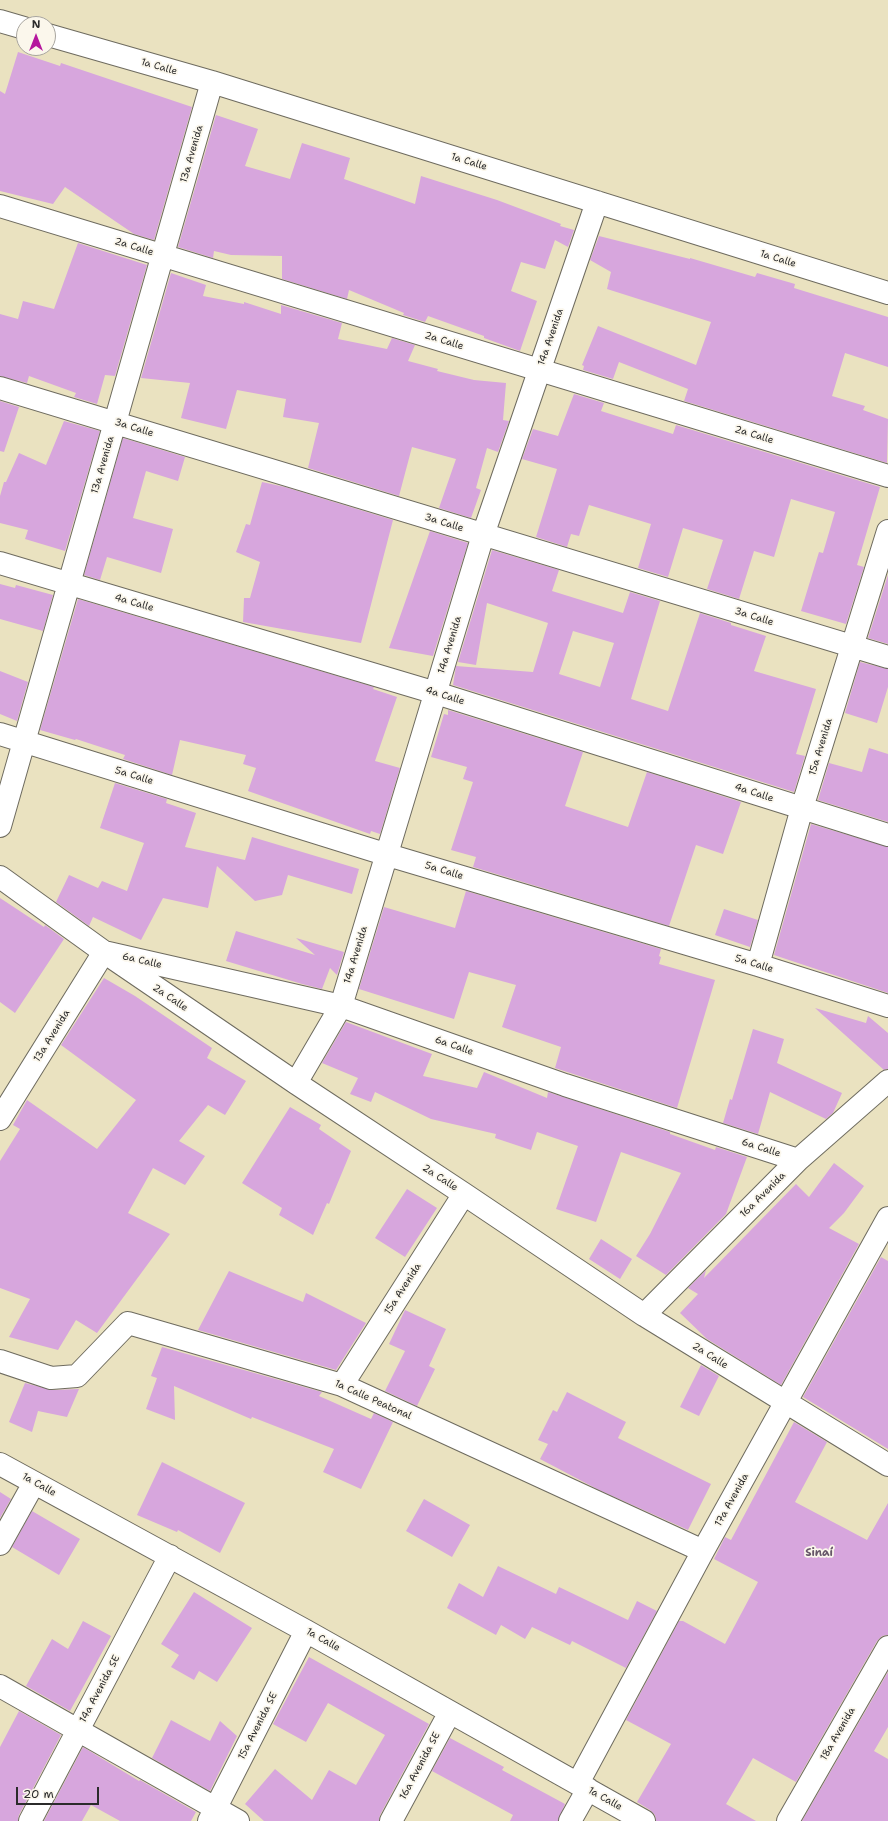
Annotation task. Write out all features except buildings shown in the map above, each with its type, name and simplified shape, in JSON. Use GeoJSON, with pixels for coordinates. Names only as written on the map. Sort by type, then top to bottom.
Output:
{"type":"FeatureCollection","features":[{"type":"Feature","properties":{"kind":"street"},"geometry":{"type":"LineString","coordinates":[[0,21],[16,26]]}},
{"type":"Feature","properties":{"kind":"street","name":"1a Calle"},"geometry":{"type":"LineString","coordinates":[[56,36],[212,82],[888,293]]}},
{"type":"Feature","properties":{"kind":"street","name":"13a Avenida"},"geometry":{"type":"LineString","coordinates":[[0,826],[212,82]]}},
{"type":"Feature","properties":{"kind":"street","name":"14a Avenida"},"geometry":{"type":"LineString","coordinates":[[296,1083],[341,1006],[388,855],[483,535],[597,202]]}},
{"type":"Feature","properties":{"kind":"street","name":"2a Calle"},"geometry":{"type":"LineString","coordinates":[[0,206],[888,476]]}},
{"type":"Feature","properties":{"kind":"street","name":"3a Calle"},"geometry":{"type":"LineString","coordinates":[[0,388],[888,657]]}},
{"type":"Feature","properties":{"kind":"street","name":"15a Avenida"},"geometry":{"type":"LineString","coordinates":[[758,965],[802,808],[888,531]]}},
{"type":"Feature","properties":{"kind":"street","name":"4a Calle"},"geometry":{"type":"LineString","coordinates":[[0,563],[436,693],[888,834]]}},
{"type":"Feature","properties":{"kind":"street","name":"5a Calle"},"geometry":{"type":"LineString","coordinates":[[0,734],[388,855],[758,965],[888,1006]]}},
{"type":"Feature","properties":{"kind":"street","name":"2a Calle"},"geometry":{"type":"LineString","coordinates":[[0,877],[104,952],[296,1083],[644,1315],[888,1466]]}},
{"type":"Feature","properties":{"kind":"street","name":"13a Avenida"},"geometry":{"type":"LineString","coordinates":[[0,1119],[104,952]]}},
{"type":"Feature","properties":{"kind":"street","name":"6a Calle"},"geometry":{"type":"LineString","coordinates":[[104,952],[341,1006],[565,1085],[798,1160]]}},
{"type":"Feature","properties":{"kind":"street","name":"16a Avenida"},"geometry":{"type":"LineString","coordinates":[[644,1315],[798,1160],[888,1081]]}},
{"type":"Feature","properties":{"kind":"street","name":"15a Avenida"},"geometry":{"type":"LineString","coordinates":[[342,1384],[464,1194]]}},
{"type":"Feature","properties":{"kind":"street","name":"17a Avenida"},"geometry":{"type":"LineString","coordinates":[[570,1821],[583,1786],[703,1551],[888,1218]]}},
{"type":"Feature","properties":{"kind":"street","name":"1a Calle Peatonal"},"geometry":{"type":"LineString","coordinates":[[0,1361],[51,1378],[77,1376],[128,1323],[342,1384],[703,1551]]}},
{"type":"Feature","properties":{"kind":"street","name":"1a Calle"},"geometry":{"type":"LineString","coordinates":[[0,1464],[306,1630],[644,1821]]}},
{"type":"Feature","properties":{"kind":"street"},"geometry":{"type":"LineString","coordinates":[[0,1544],[34,1483]]}},
{"type":"Feature","properties":{"kind":"street","name":"14a Avenida SE"},"geometry":{"type":"LineString","coordinates":[[30,1821],[170,1556]]}},
{"type":"Feature","properties":{"kind":"street","name":"15a Avenida SE"},"geometry":{"type":"LineString","coordinates":[[213,1815],[306,1630]]}},
{"type":"Feature","properties":{"kind":"street","name":"18a Avenida"},"geometry":{"type":"LineString","coordinates":[[788,1821],[888,1648]]}},
{"type":"Feature","properties":{"kind":"street"},"geometry":{"type":"LineString","coordinates":[[0,1686],[78,1730],[213,1815],[238,1821]]}},
{"type":"Feature","properties":{"kind":"street","name":"16a Avenida SE"},"geometry":{"type":"LineString","coordinates":[[391,1821],[450,1712]]}},
{"type":"Feature","properties":{"kind":"district","name":"Sinaí"},"geometry":{"type":"Point","coordinates":[819,1553]}}]}
